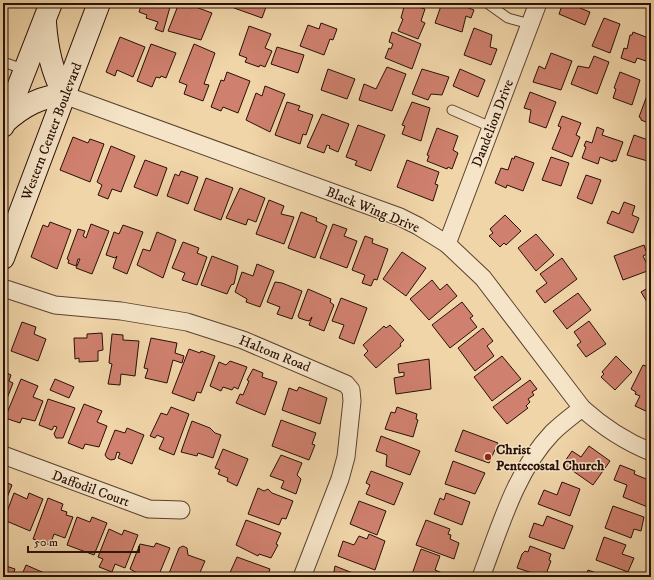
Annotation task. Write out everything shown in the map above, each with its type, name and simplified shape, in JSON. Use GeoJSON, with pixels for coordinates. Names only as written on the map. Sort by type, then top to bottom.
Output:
{"type":"FeatureCollection","features":[{"type":"Feature","properties":{"kind":"main road","name":"Western Center Boulevard"},"geometry":{"type":"LineString","coordinates":[[3,258],[7,239],[99,3]]}},
{"type":"Feature","properties":{"kind":"main road"},"geometry":{"type":"LineString","coordinates":[[5,116],[34,101],[50,95],[64,94],[54,76],[47,49],[48,11]]}},
{"type":"Feature","properties":{"kind":"main road"},"geometry":{"type":"LineString","coordinates":[[5,116],[26,70],[48,11]]}},
{"type":"Feature","properties":{"kind":"street","name":"Dandelion Drive"},"geometry":{"type":"LineString","coordinates":[[447,244],[538,3]]}},
{"type":"Feature","properties":{"kind":"street","name":"Black Wing Drive"},"geometry":{"type":"LineString","coordinates":[[64,94],[400,217],[418,226],[447,244],[483,278],[582,408],[599,424],[628,443],[651,452]]}},
{"type":"Feature","properties":{"kind":"street","name":"Haltom Road"},"geometry":{"type":"LineString","coordinates":[[3,288],[55,304],[121,311],[187,322],[243,340],[346,384],[351,390],[352,401],[346,457],[340,479],[302,577]]}},
{"type":"Feature","properties":{"kind":"street"},"geometry":{"type":"LineString","coordinates":[[481,577],[518,482],[537,451],[552,432],[582,408]]}},
{"type":"Feature","properties":{"kind":"street","name":"Daffodil Court"},"geometry":{"type":"LineString","coordinates":[[3,455],[149,509],[181,510]]}},
{"type":"Feature","properties":{"kind":"lane"},"geometry":{"type":"LineString","coordinates":[[487,3],[508,18],[530,24]]}},
{"type":"Feature","properties":{"kind":"lane"},"geometry":{"type":"LineString","coordinates":[[3,62],[26,70]]}},
{"type":"Feature","properties":{"kind":"lane"},"geometry":{"type":"LineString","coordinates":[[452,110],[491,127]]}},
{"type":"Feature","properties":{"kind":"building"},"geometry":{"type":"Polygon","coordinates":[[[142,3],[158,3],[170,7],[163,32],[155,29],[158,22],[146,18],[147,15],[139,12],[142,3]]]}},
{"type":"Feature","properties":{"kind":"building"},"geometry":{"type":"Polygon","coordinates":[[[179,3],[186,3],[191,5],[190,7],[192,8],[193,6],[212,13],[201,40],[168,31],[179,3]]]}},
{"type":"Feature","properties":{"kind":"building"},"geometry":{"type":"Polygon","coordinates":[[[236,3],[265,3],[264,7],[266,7],[262,18],[234,8],[236,3]]]}},
{"type":"Feature","properties":{"kind":"building"},"geometry":{"type":"Polygon","coordinates":[[[405,3],[425,9],[421,21],[425,23],[418,39],[398,31],[403,19],[401,18],[405,3]]]}},
{"type":"Feature","properties":{"kind":"building"},"geometry":{"type":"Polygon","coordinates":[[[442,3],[456,3],[474,10],[471,18],[466,16],[462,32],[435,23],[442,3]]]}},
{"type":"Feature","properties":{"kind":"building"},"geometry":{"type":"Polygon","coordinates":[[[563,3],[582,3],[580,8],[590,12],[585,25],[559,14],[563,3]]]}},
{"type":"Feature","properties":{"kind":"building"},"geometry":{"type":"Polygon","coordinates":[[[604,18],[620,24],[610,53],[592,46],[604,18]]]}},
{"type":"Feature","properties":{"kind":"building"},"geometry":{"type":"Polygon","coordinates":[[[321,23],[337,29],[333,40],[330,39],[324,55],[300,46],[308,25],[319,29],[321,23]]]}},
{"type":"Feature","properties":{"kind":"building"},"geometry":{"type":"Polygon","coordinates":[[[249,26],[271,34],[265,48],[272,51],[265,67],[260,65],[259,67],[245,62],[247,58],[239,55],[249,26]]]}},
{"type":"Feature","properties":{"kind":"building"},"geometry":{"type":"Polygon","coordinates":[[[474,28],[492,35],[490,47],[497,49],[491,65],[464,55],[474,28]]]}},
{"type":"Feature","properties":{"kind":"building"},"geometry":{"type":"Polygon","coordinates":[[[392,32],[421,44],[412,69],[385,58],[389,48],[391,49],[393,44],[389,42],[392,32]]]}},
{"type":"Feature","properties":{"kind":"building"},"geometry":{"type":"Polygon","coordinates":[[[633,32],[651,39],[651,61],[649,62],[637,58],[635,63],[621,58],[624,48],[627,49],[630,35],[632,35],[633,32]]]}},
{"type":"Feature","properties":{"kind":"building"},"geometry":{"type":"Polygon","coordinates":[[[120,37],[145,47],[133,77],[117,70],[115,76],[106,72],[120,37]]]}},
{"type":"Feature","properties":{"kind":"building"},"geometry":{"type":"Polygon","coordinates":[[[151,44],[176,53],[166,78],[161,76],[160,78],[156,77],[152,87],[137,81],[151,44]]]}},
{"type":"Feature","properties":{"kind":"building"},"geometry":{"type":"Polygon","coordinates":[[[194,44],[215,53],[204,84],[209,85],[203,101],[184,94],[187,85],[179,82],[194,44]]]}},
{"type":"Feature","properties":{"kind":"building"},"geometry":{"type":"Polygon","coordinates":[[[277,47],[304,55],[298,73],[271,64],[277,47]]]}},
{"type":"Feature","properties":{"kind":"building"},"geometry":{"type":"Polygon","coordinates":[[[551,53],[572,61],[561,90],[533,82],[539,66],[545,69],[551,53]]]}},
{"type":"Feature","properties":{"kind":"building"},"geometry":{"type":"Polygon","coordinates":[[[594,56],[609,62],[597,94],[571,84],[578,66],[589,68],[594,56]]]}},
{"type":"Feature","properties":{"kind":"building"},"geometry":{"type":"Polygon","coordinates":[[[387,67],[406,74],[392,111],[359,100],[364,84],[376,89],[387,67]]]}},
{"type":"Feature","properties":{"kind":"building"},"geometry":{"type":"Polygon","coordinates":[[[328,69],[355,79],[347,99],[321,90],[328,69]]]}},
{"type":"Feature","properties":{"kind":"building"},"geometry":{"type":"Polygon","coordinates":[[[422,69],[449,77],[442,95],[431,94],[428,100],[412,94],[422,69]]]}},
{"type":"Feature","properties":{"kind":"building"},"geometry":{"type":"Polygon","coordinates":[[[460,69],[485,80],[478,97],[453,86],[460,69]]]}},
{"type":"Feature","properties":{"kind":"building"},"geometry":{"type":"Polygon","coordinates":[[[227,72],[250,81],[238,113],[223,107],[221,111],[211,107],[221,80],[224,81],[227,72]]]}},
{"type":"Feature","properties":{"kind":"building"},"geometry":{"type":"Polygon","coordinates":[[[620,72],[640,80],[632,105],[613,98],[616,89],[614,88],[620,72]]]}},
{"type":"Feature","properties":{"kind":"building"},"geometry":{"type":"Polygon","coordinates":[[[265,86],[285,94],[270,132],[246,120],[256,93],[262,96],[265,86]]]}},
{"type":"Feature","properties":{"kind":"building"},"geometry":{"type":"Polygon","coordinates":[[[649,90],[651,91],[651,124],[641,120],[639,117],[649,90]]]}},
{"type":"Feature","properties":{"kind":"building"},"geometry":{"type":"Polygon","coordinates":[[[530,92],[556,102],[546,128],[529,122],[531,110],[524,108],[530,92]]]}},
{"type":"Feature","properties":{"kind":"building"},"geometry":{"type":"Polygon","coordinates":[[[287,102],[300,106],[298,110],[313,115],[306,135],[303,134],[300,144],[275,135],[287,102]]]}},
{"type":"Feature","properties":{"kind":"building"},"geometry":{"type":"Polygon","coordinates":[[[412,102],[430,108],[421,141],[402,134],[405,126],[402,125],[412,102]]]}},
{"type":"Feature","properties":{"kind":"building"},"geometry":{"type":"Polygon","coordinates":[[[322,114],[349,124],[338,152],[329,148],[330,146],[327,145],[324,153],[307,147],[322,114]]]}},
{"type":"Feature","properties":{"kind":"building"},"geometry":{"type":"Polygon","coordinates":[[[562,116],[581,123],[576,135],[580,137],[572,157],[552,149],[561,127],[558,126],[562,116]]]}},
{"type":"Feature","properties":{"kind":"building"},"geometry":{"type":"Polygon","coordinates":[[[358,125],[385,135],[371,171],[355,165],[357,161],[346,157],[358,125]]]}},
{"type":"Feature","properties":{"kind":"building"},"geometry":{"type":"Polygon","coordinates":[[[597,127],[604,130],[602,135],[623,142],[616,161],[613,160],[613,162],[600,157],[598,164],[582,158],[586,147],[584,146],[586,141],[592,143],[597,127]]]}},
{"type":"Feature","properties":{"kind":"building"},"geometry":{"type":"Polygon","coordinates":[[[437,128],[458,136],[453,150],[458,153],[452,169],[448,167],[447,169],[427,161],[429,156],[427,155],[437,128]]]}},
{"type":"Feature","properties":{"kind":"building"},"geometry":{"type":"Polygon","coordinates":[[[634,135],[651,141],[651,162],[627,155],[634,135]]]}},
{"type":"Feature","properties":{"kind":"building"},"geometry":{"type":"Polygon","coordinates":[[[73,137],[88,143],[90,139],[104,144],[90,182],[60,170],[73,137]]]}},
{"type":"Feature","properties":{"kind":"building"},"geometry":{"type":"Polygon","coordinates":[[[111,146],[135,156],[121,192],[112,189],[108,199],[98,195],[102,185],[97,182],[111,146]]]}},
{"type":"Feature","properties":{"kind":"building"},"geometry":{"type":"Polygon","coordinates":[[[515,156],[534,163],[523,191],[507,185],[506,188],[495,183],[501,168],[508,170],[512,158],[514,159],[515,156]]]}},
{"type":"Feature","properties":{"kind":"building"},"geometry":{"type":"Polygon","coordinates":[[[551,157],[569,163],[561,186],[542,180],[551,157]]]}},
{"type":"Feature","properties":{"kind":"building"},"geometry":{"type":"Polygon","coordinates":[[[145,160],[167,168],[157,196],[134,187],[145,160]]]}},
{"type":"Feature","properties":{"kind":"building"},"geometry":{"type":"Polygon","coordinates":[[[407,160],[439,172],[435,184],[438,185],[433,201],[397,187],[407,160]]]}},
{"type":"Feature","properties":{"kind":"building"},"geometry":{"type":"Polygon","coordinates":[[[181,171],[198,177],[188,204],[167,196],[175,174],[179,176],[181,171]]]}},
{"type":"Feature","properties":{"kind":"building"},"geometry":{"type":"Polygon","coordinates":[[[586,175],[601,180],[592,204],[577,198],[586,175]]]}},
{"type":"Feature","properties":{"kind":"building"},"geometry":{"type":"Polygon","coordinates":[[[206,178],[233,188],[221,220],[194,210],[206,178]]]}},
{"type":"Feature","properties":{"kind":"building"},"geometry":{"type":"Polygon","coordinates":[[[240,188],[265,198],[256,222],[248,219],[246,225],[226,218],[240,188]]]}},
{"type":"Feature","properties":{"kind":"building"},"geometry":{"type":"Polygon","coordinates":[[[269,200],[284,206],[281,214],[294,217],[284,244],[256,234],[269,200]]]}},
{"type":"Feature","properties":{"kind":"building"},"geometry":{"type":"Polygon","coordinates":[[[624,202],[635,206],[632,215],[639,218],[633,233],[607,223],[612,211],[619,214],[624,202]]]}},
{"type":"Feature","properties":{"kind":"building"},"geometry":{"type":"Polygon","coordinates":[[[301,212],[317,218],[316,221],[327,226],[315,258],[288,248],[301,212]]]}},
{"type":"Feature","properties":{"kind":"building"},"geometry":{"type":"Polygon","coordinates":[[[505,215],[521,231],[506,245],[504,243],[500,247],[489,236],[493,233],[490,229],[505,215]]]}},
{"type":"Feature","properties":{"kind":"building"},"geometry":{"type":"Polygon","coordinates":[[[50,222],[71,230],[57,269],[31,257],[43,225],[48,227],[50,222]]]}},
{"type":"Feature","properties":{"kind":"building"},"geometry":{"type":"Polygon","coordinates":[[[91,224],[109,231],[92,274],[76,268],[80,259],[78,259],[76,266],[68,263],[69,260],[67,259],[78,229],[85,231],[83,236],[86,238],[91,224]]]}},
{"type":"Feature","properties":{"kind":"building"},"geometry":{"type":"Polygon","coordinates":[[[333,224],[347,229],[344,236],[357,241],[347,268],[320,258],[333,224]]]}},
{"type":"Feature","properties":{"kind":"building"},"geometry":{"type":"Polygon","coordinates":[[[123,225],[143,232],[127,274],[113,268],[117,256],[115,258],[106,255],[114,232],[119,234],[123,225]]]}},
{"type":"Feature","properties":{"kind":"building"},"geometry":{"type":"Polygon","coordinates":[[[157,232],[176,240],[163,278],[137,265],[143,249],[150,251],[157,232]]]}},
{"type":"Feature","properties":{"kind":"building"},"geometry":{"type":"Polygon","coordinates":[[[536,234],[554,255],[536,271],[518,248],[536,234]]]}},
{"type":"Feature","properties":{"kind":"building"},"geometry":{"type":"Polygon","coordinates":[[[365,236],[373,239],[372,243],[388,249],[377,280],[374,279],[371,286],[362,283],[365,275],[352,270],[365,236]]]}},
{"type":"Feature","properties":{"kind":"building"},"geometry":{"type":"Polygon","coordinates":[[[183,242],[199,248],[197,253],[207,257],[197,285],[182,280],[185,273],[172,268],[183,242]]]}},
{"type":"Feature","properties":{"kind":"building"},"geometry":{"type":"Polygon","coordinates":[[[644,245],[647,254],[643,256],[650,270],[623,280],[614,256],[644,245]]]}},
{"type":"Feature","properties":{"kind":"building"},"geometry":{"type":"Polygon","coordinates":[[[402,252],[426,268],[406,296],[383,279],[402,252]]]}},
{"type":"Feature","properties":{"kind":"building"},"geometry":{"type":"Polygon","coordinates":[[[212,256],[238,266],[234,284],[231,285],[227,294],[201,285],[212,256]]]}},
{"type":"Feature","properties":{"kind":"building"},"geometry":{"type":"Polygon","coordinates":[[[562,258],[577,279],[545,303],[536,291],[547,283],[540,274],[562,258]]]}},
{"type":"Feature","properties":{"kind":"building"},"geometry":{"type":"Polygon","coordinates":[[[257,264],[274,271],[260,307],[246,302],[247,299],[235,292],[242,272],[253,276],[257,264]]]}},
{"type":"Feature","properties":{"kind":"building"},"geometry":{"type":"Polygon","coordinates":[[[432,280],[440,290],[447,284],[457,296],[429,320],[410,299],[432,280]]]}},
{"type":"Feature","properties":{"kind":"building"},"geometry":{"type":"Polygon","coordinates":[[[275,282],[282,283],[302,291],[292,319],[277,314],[280,307],[267,302],[275,282]]]}},
{"type":"Feature","properties":{"kind":"building"},"geometry":{"type":"Polygon","coordinates":[[[651,286],[651,307],[650,307],[641,292],[651,286]]]}},
{"type":"Feature","properties":{"kind":"building"},"geometry":{"type":"Polygon","coordinates":[[[308,289],[331,299],[330,302],[334,305],[324,331],[309,325],[312,317],[309,321],[299,318],[298,316],[308,289]]]}},
{"type":"Feature","properties":{"kind":"building"},"geometry":{"type":"Polygon","coordinates":[[[578,293],[591,310],[567,329],[553,311],[578,293]]]}},
{"type":"Feature","properties":{"kind":"building"},"geometry":{"type":"Polygon","coordinates":[[[341,298],[367,308],[354,344],[339,338],[344,325],[332,321],[341,298]]]}},
{"type":"Feature","properties":{"kind":"building"},"geometry":{"type":"Polygon","coordinates":[[[462,302],[473,316],[470,318],[477,327],[450,348],[432,325],[462,302]]]}},
{"type":"Feature","properties":{"kind":"building"},"geometry":{"type":"Polygon","coordinates":[[[589,321],[606,344],[586,357],[577,345],[581,342],[574,332],[589,321]]]}},
{"type":"Feature","properties":{"kind":"building"},"geometry":{"type":"Polygon","coordinates":[[[22,322],[36,327],[34,334],[46,339],[38,361],[11,351],[22,322]]]}},
{"type":"Feature","properties":{"kind":"building"},"geometry":{"type":"Polygon","coordinates":[[[390,325],[404,340],[400,344],[401,346],[376,368],[364,355],[368,351],[363,345],[384,326],[386,328],[390,325]]]}},
{"type":"Feature","properties":{"kind":"building"},"geometry":{"type":"Polygon","coordinates":[[[483,328],[493,341],[487,346],[494,356],[475,371],[458,348],[483,328]]]}},
{"type":"Feature","properties":{"kind":"building"},"geometry":{"type":"Polygon","coordinates":[[[102,333],[103,350],[98,351],[98,361],[79,362],[79,358],[75,359],[74,338],[87,338],[87,334],[102,333]]]}},
{"type":"Feature","properties":{"kind":"building"},"geometry":{"type":"Polygon","coordinates":[[[112,334],[123,335],[123,340],[139,341],[135,376],[121,374],[120,385],[108,384],[112,364],[109,363],[112,334]]]}},
{"type":"Feature","properties":{"kind":"building"},"geometry":{"type":"Polygon","coordinates":[[[151,338],[177,343],[175,353],[184,356],[182,363],[173,360],[167,383],[145,378],[148,369],[144,368],[151,338]]]}},
{"type":"Feature","properties":{"kind":"building"},"geometry":{"type":"Polygon","coordinates":[[[189,349],[215,356],[201,393],[197,392],[194,401],[172,393],[189,349]]]}},
{"type":"Feature","properties":{"kind":"building"},"geometry":{"type":"Polygon","coordinates":[[[502,356],[521,379],[492,401],[474,377],[502,356]]]}},
{"type":"Feature","properties":{"kind":"building"},"geometry":{"type":"Polygon","coordinates":[[[616,356],[632,372],[615,390],[601,377],[604,374],[602,372],[616,356]]]}},
{"type":"Feature","properties":{"kind":"building"},"geometry":{"type":"Polygon","coordinates":[[[429,359],[431,389],[396,394],[394,378],[404,376],[404,372],[399,373],[398,364],[429,359]]]}},
{"type":"Feature","properties":{"kind":"building"},"geometry":{"type":"Polygon","coordinates":[[[230,361],[247,367],[238,389],[234,387],[232,390],[223,387],[221,391],[210,386],[219,362],[226,365],[230,361]]]}},
{"type":"Feature","properties":{"kind":"building"},"geometry":{"type":"Polygon","coordinates":[[[643,365],[651,368],[650,413],[635,406],[640,396],[635,394],[636,392],[631,389],[643,365]]]}},
{"type":"Feature","properties":{"kind":"building"},"geometry":{"type":"Polygon","coordinates":[[[253,369],[263,373],[262,377],[277,382],[265,415],[236,403],[240,394],[243,395],[249,381],[247,380],[253,369]]]}},
{"type":"Feature","properties":{"kind":"building"},"geometry":{"type":"Polygon","coordinates":[[[3,371],[11,375],[9,381],[13,383],[3,409],[3,371]]]}},
{"type":"Feature","properties":{"kind":"building"},"geometry":{"type":"Polygon","coordinates":[[[21,379],[38,386],[33,397],[43,401],[35,421],[22,418],[20,423],[5,418],[21,379]]]}},
{"type":"Feature","properties":{"kind":"building"},"geometry":{"type":"Polygon","coordinates":[[[55,379],[74,387],[69,398],[50,390],[55,379]]]}},
{"type":"Feature","properties":{"kind":"building"},"geometry":{"type":"Polygon","coordinates":[[[530,380],[537,389],[532,392],[534,395],[528,399],[530,402],[526,406],[528,408],[507,424],[493,407],[530,380]]]}},
{"type":"Feature","properties":{"kind":"building"},"geometry":{"type":"Polygon","coordinates":[[[299,387],[327,398],[320,424],[282,410],[289,388],[297,391],[299,387]]]}},
{"type":"Feature","properties":{"kind":"building"},"geometry":{"type":"Polygon","coordinates":[[[48,399],[75,408],[63,438],[56,438],[54,434],[57,427],[54,426],[52,430],[39,425],[48,399]]]}},
{"type":"Feature","properties":{"kind":"building"},"geometry":{"type":"Polygon","coordinates":[[[84,404],[102,411],[97,422],[107,426],[99,447],[85,444],[83,449],[68,443],[84,404]]]}},
{"type":"Feature","properties":{"kind":"building"},"geometry":{"type":"Polygon","coordinates":[[[171,407],[189,414],[174,455],[159,449],[164,438],[157,435],[155,438],[150,436],[161,413],[167,415],[171,407]]]}},
{"type":"Feature","properties":{"kind":"building"},"geometry":{"type":"Polygon","coordinates":[[[397,407],[417,414],[416,419],[418,420],[413,437],[385,429],[391,412],[395,413],[397,407]]]}},
{"type":"Feature","properties":{"kind":"building"},"geometry":{"type":"Polygon","coordinates":[[[281,420],[316,433],[312,444],[315,445],[309,460],[272,446],[281,420]]]}},
{"type":"Feature","properties":{"kind":"building"},"geometry":{"type":"Polygon","coordinates":[[[192,421],[210,428],[215,433],[221,435],[213,458],[198,453],[197,456],[181,452],[192,421]]]}},
{"type":"Feature","properties":{"kind":"building"},"geometry":{"type":"Polygon","coordinates":[[[127,428],[144,435],[132,464],[118,458],[120,453],[117,452],[115,459],[111,460],[105,455],[115,430],[125,433],[127,428]]]}},
{"type":"Feature","properties":{"kind":"building"},"geometry":{"type":"Polygon","coordinates":[[[463,430],[498,443],[489,463],[455,451],[463,430]]]}},
{"type":"Feature","properties":{"kind":"building"},"geometry":{"type":"Polygon","coordinates":[[[381,436],[420,451],[410,475],[386,466],[387,455],[376,451],[381,436]]]}},
{"type":"Feature","properties":{"kind":"building"},"geometry":{"type":"Polygon","coordinates":[[[589,446],[610,461],[593,485],[563,464],[572,451],[581,457],[589,446]]]}},
{"type":"Feature","properties":{"kind":"building"},"geometry":{"type":"Polygon","coordinates":[[[223,449],[248,459],[237,486],[227,481],[228,478],[218,474],[220,470],[215,468],[223,449]]]}},
{"type":"Feature","properties":{"kind":"building"},"geometry":{"type":"Polygon","coordinates":[[[281,455],[302,463],[297,475],[301,479],[296,494],[281,488],[284,481],[270,476],[281,455]]]}},
{"type":"Feature","properties":{"kind":"building"},"geometry":{"type":"Polygon","coordinates":[[[453,461],[485,473],[475,494],[445,484],[453,461]]]}},
{"type":"Feature","properties":{"kind":"building"},"geometry":{"type":"Polygon","coordinates":[[[620,465],[635,471],[634,474],[651,481],[651,491],[649,490],[648,492],[651,493],[650,508],[623,497],[627,485],[614,480],[620,465]]]}},
{"type":"Feature","properties":{"kind":"building"},"geometry":{"type":"Polygon","coordinates":[[[371,471],[403,483],[394,505],[366,494],[370,485],[366,483],[371,471]]]}},
{"type":"Feature","properties":{"kind":"building"},"geometry":{"type":"Polygon","coordinates":[[[3,481],[12,485],[3,508],[3,481]]]}},
{"type":"Feature","properties":{"kind":"building"},"geometry":{"type":"Polygon","coordinates":[[[562,482],[580,489],[570,516],[538,504],[544,490],[557,495],[562,482]]]}},
{"type":"Feature","properties":{"kind":"building"},"geometry":{"type":"Polygon","coordinates":[[[258,488],[264,491],[268,489],[272,493],[293,501],[286,519],[282,518],[279,525],[248,514],[258,488]]]}},
{"type":"Feature","properties":{"kind":"building"},"geometry":{"type":"Polygon","coordinates":[[[14,493],[27,499],[29,493],[43,499],[30,531],[4,520],[14,493]]]}},
{"type":"Feature","properties":{"kind":"building"},"geometry":{"type":"Polygon","coordinates":[[[446,493],[470,502],[462,525],[434,514],[440,498],[444,500],[446,493]]]}},
{"type":"Feature","properties":{"kind":"building"},"geometry":{"type":"Polygon","coordinates":[[[48,498],[63,504],[61,510],[67,512],[66,515],[73,517],[65,538],[54,534],[50,545],[33,539],[48,498]]]}},
{"type":"Feature","properties":{"kind":"building"},"geometry":{"type":"Polygon","coordinates":[[[359,501],[386,511],[377,535],[350,524],[359,501]]]}},
{"type":"Feature","properties":{"kind":"building"},"geometry":{"type":"Polygon","coordinates":[[[613,506],[644,517],[641,531],[634,529],[631,538],[605,528],[613,506]]]}},
{"type":"Feature","properties":{"kind":"building"},"geometry":{"type":"Polygon","coordinates":[[[547,516],[573,526],[564,549],[529,537],[534,523],[543,526],[547,516]]]}},
{"type":"Feature","properties":{"kind":"building"},"geometry":{"type":"Polygon","coordinates":[[[77,517],[90,522],[92,517],[107,523],[94,555],[67,545],[77,517]]]}},
{"type":"Feature","properties":{"kind":"building"},"geometry":{"type":"Polygon","coordinates":[[[246,520],[281,533],[276,544],[278,545],[271,558],[259,554],[258,556],[236,545],[246,520]]]}},
{"type":"Feature","properties":{"kind":"building"},"geometry":{"type":"Polygon","coordinates":[[[426,520],[450,529],[448,534],[451,535],[450,539],[459,543],[454,559],[416,545],[426,520]]]}},
{"type":"Feature","properties":{"kind":"building"},"geometry":{"type":"Polygon","coordinates":[[[109,529],[122,535],[124,530],[138,535],[125,568],[115,564],[112,572],[99,567],[103,559],[98,557],[109,529]]]}},
{"type":"Feature","properties":{"kind":"building"},"geometry":{"type":"Polygon","coordinates":[[[369,534],[385,541],[375,570],[338,556],[343,541],[354,545],[359,536],[367,539],[369,534]]]}},
{"type":"Feature","properties":{"kind":"building"},"geometry":{"type":"Polygon","coordinates":[[[604,537],[626,545],[622,554],[634,558],[628,572],[596,560],[604,537]]]}},
{"type":"Feature","properties":{"kind":"building"},"geometry":{"type":"Polygon","coordinates":[[[156,543],[170,548],[158,577],[142,576],[130,569],[140,544],[154,547],[156,543]]]}},
{"type":"Feature","properties":{"kind":"building"},"geometry":{"type":"Polygon","coordinates":[[[183,546],[187,548],[188,555],[205,561],[198,577],[168,576],[179,548],[183,546]]]}},
{"type":"Feature","properties":{"kind":"building"},"geometry":{"type":"Polygon","coordinates":[[[530,546],[551,554],[549,560],[551,561],[545,577],[517,568],[522,554],[525,551],[528,552],[530,546]]]}},
{"type":"Feature","properties":{"kind":"building"},"geometry":{"type":"Polygon","coordinates":[[[421,549],[440,556],[435,570],[447,575],[446,577],[411,577],[421,549]]]}},
{"type":"Feature","properties":{"kind":"building"},"geometry":{"type":"Polygon","coordinates":[[[237,557],[270,569],[267,577],[228,577],[237,557]]]}},
{"type":"Feature","properties":{"kind":"building"},"geometry":{"type":"Polygon","coordinates":[[[3,565],[15,569],[12,577],[3,577],[3,565]]]}},
{"type":"Feature","properties":{"kind":"building"},"geometry":{"type":"Polygon","coordinates":[[[26,565],[49,575],[48,577],[21,577],[26,565]]]}},
{"type":"Feature","properties":{"kind":"building"},"geometry":{"type":"Polygon","coordinates":[[[335,566],[363,577],[333,577],[335,566]]]}},
{"type":"Feature","properties":{"kind":"building"},"geometry":{"type":"Polygon","coordinates":[[[588,570],[607,577],[585,577],[588,570]]]}},
{"type":"Feature","properties":{"kind":"place","name":"Christ Pentecostal Church"},"geometry":{"type":"Point","coordinates":[488,457]}}]}
